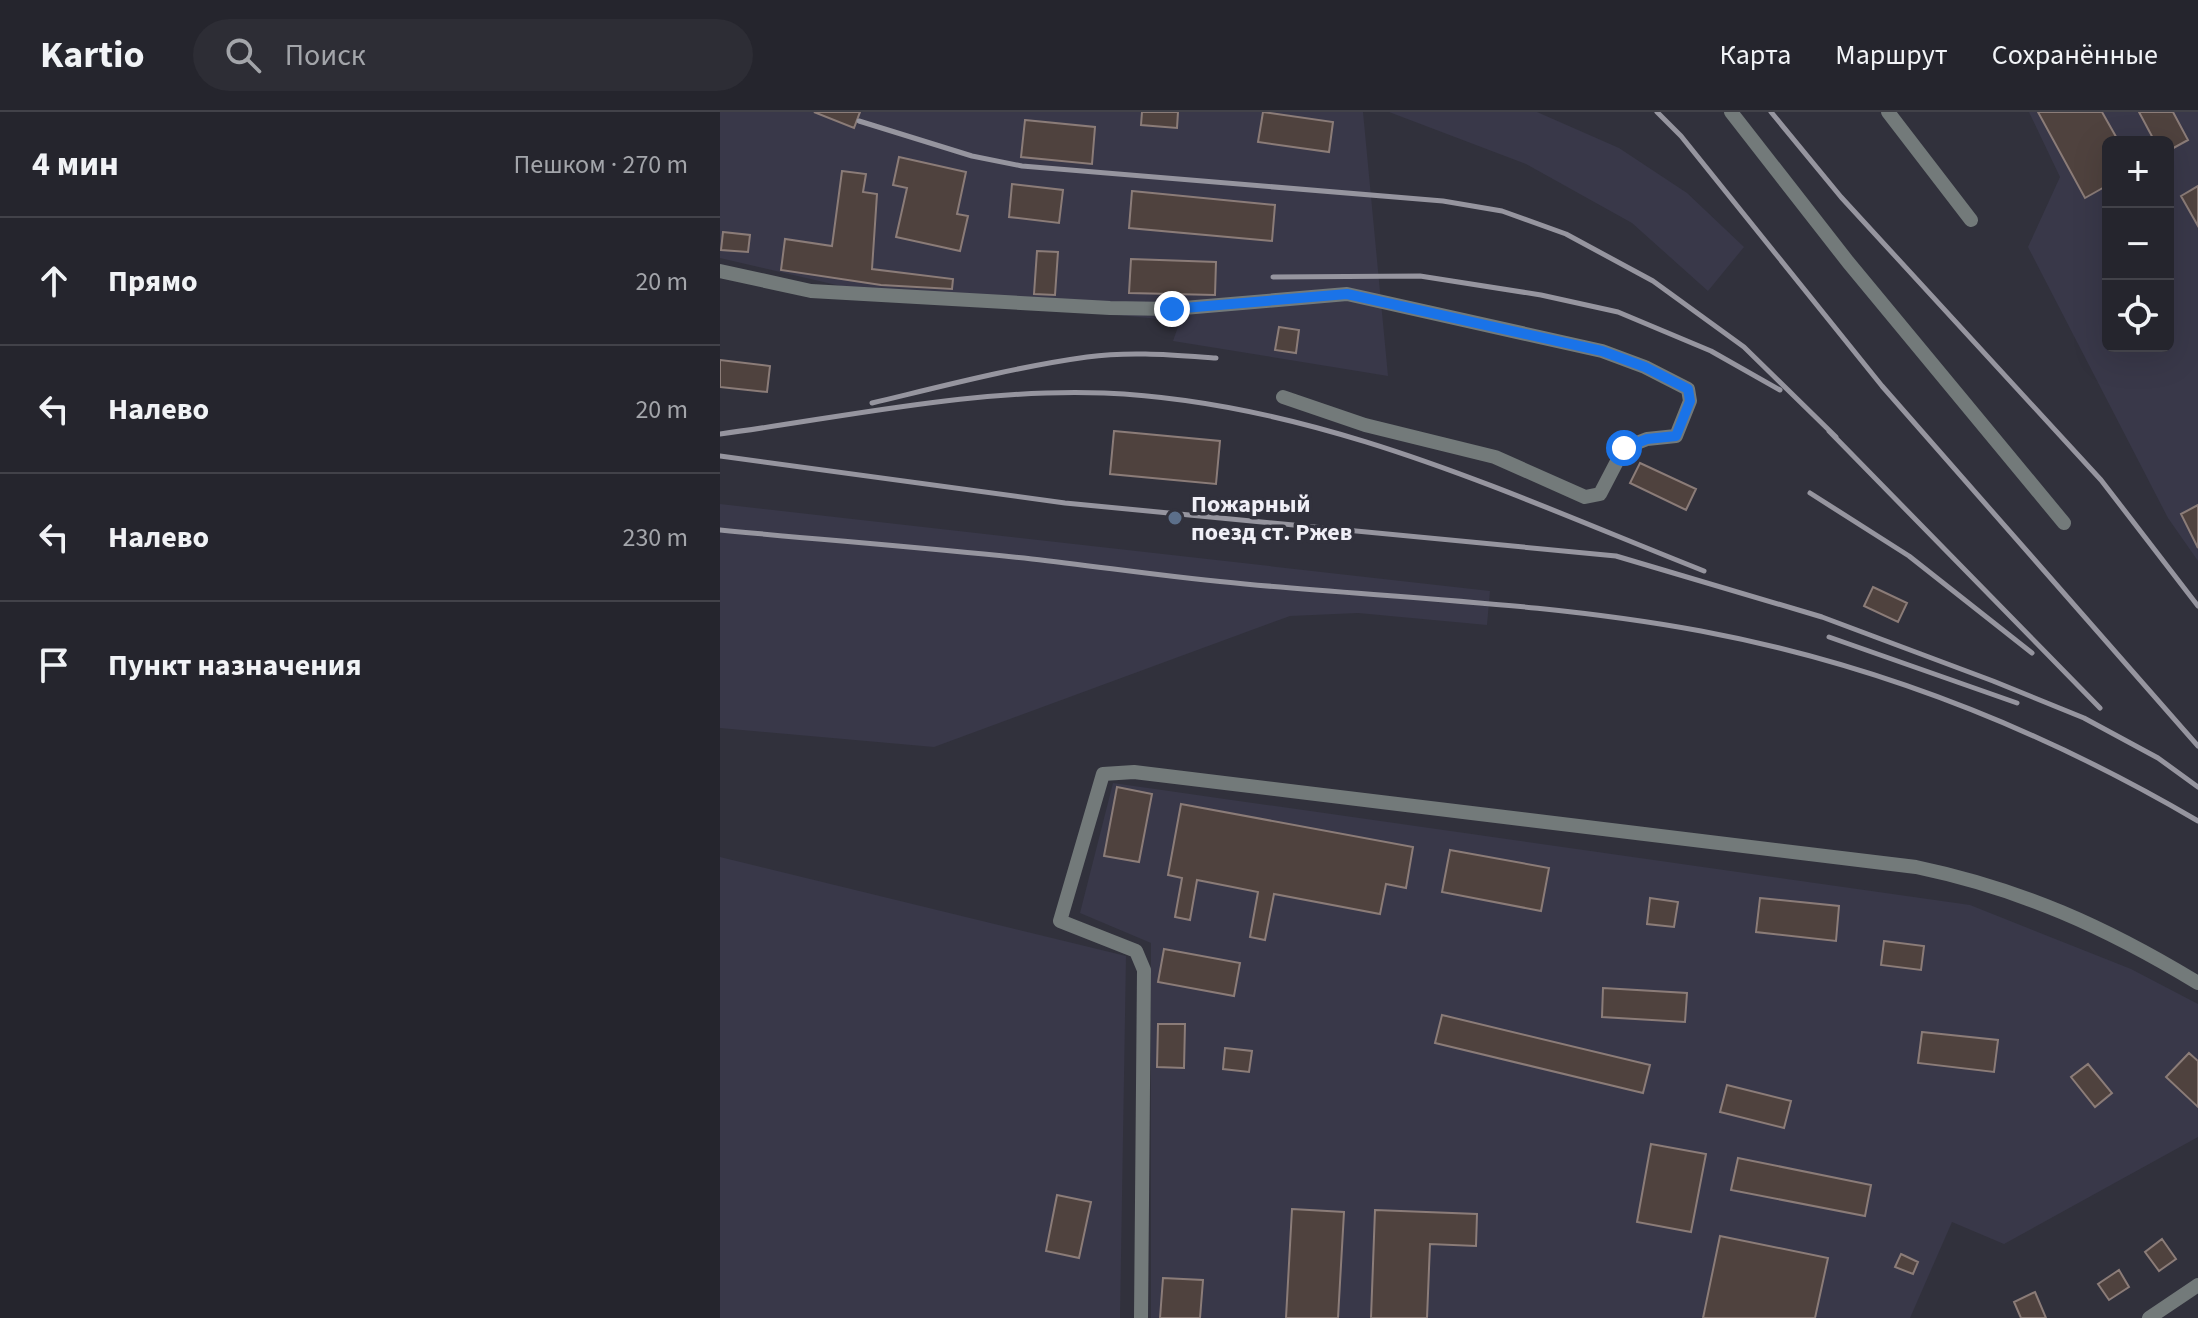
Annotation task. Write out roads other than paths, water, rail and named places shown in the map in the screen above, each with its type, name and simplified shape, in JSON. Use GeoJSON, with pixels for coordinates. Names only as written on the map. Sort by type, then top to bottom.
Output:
{"type":"FeatureCollection","features":[{"type":"Feature","properties":{"kind":"street"},"geometry":{"type":"LineString","coordinates":[[1731,112],[1848,262],[2064,523]]}},
{"type":"Feature","properties":{"kind":"street"},"geometry":{"type":"LineString","coordinates":[[1888,112],[1971,220]]}},
{"type":"Feature","properties":{"kind":"street"},"geometry":{"type":"LineString","coordinates":[[720,271],[811,291],[1110,308],[1172,309],[1347,294],[1602,351],[1645,367],[1688,389],[1690,401],[1676,436],[1647,439],[1624,448],[1600,494],[1585,497],[1495,457],[1365,425],[1283,397]]}},
{"type":"Feature","properties":{"kind":"street"},"geometry":{"type":"LineString","coordinates":[[1141,1318],[1144,970],[1136,951],[1060,921],[1103,774],[1150,774],[1916,867],[1977,880],[2037,900],[2090,923],[2198,983]]}},
{"type":"Feature","properties":{"kind":"street"},"geometry":{"type":"LineString","coordinates":[[2149,1318],[2198,1285]]}},
{"type":"Feature","properties":{"kind":"railway"},"geometry":{"type":"LineString","coordinates":[[1657,112],[1681,136],[1882,386],[2198,746]]}},
{"type":"Feature","properties":{"kind":"railway"},"geometry":{"type":"LineString","coordinates":[[1771,112],[1841,197],[2101,480],[2198,606]]}},
{"type":"Feature","properties":{"kind":"railway"},"geometry":{"type":"LineString","coordinates":[[859,121],[972,156],[1022,166],[1443,201],[1502,211],[1566,234],[1653,281],[1744,347],[1836,437]]}},
{"type":"Feature","properties":{"kind":"railway"},"geometry":{"type":"LineString","coordinates":[[1273,277],[1420,276],[1541,295],[1618,312],[1711,351],[1780,390]]}},
{"type":"Feature","properties":{"kind":"railway"},"geometry":{"type":"LineString","coordinates":[[872,403],[1006,371],[1087,357],[1135,354],[1216,358]]}},
{"type":"Feature","properties":{"kind":"railway"},"geometry":{"type":"LineString","coordinates":[[720,434],[911,405],[1008,395],[1104,393],[1183,400],[1260,414],[1411,456],[1704,571]]}},
{"type":"Feature","properties":{"kind":"railway"},"geometry":{"type":"LineString","coordinates":[[1829,431],[2100,708]]}},
{"type":"Feature","properties":{"kind":"railway"},"geometry":{"type":"LineString","coordinates":[[720,456],[1065,503],[1616,556],[1822,617],[1993,681],[2084,718],[2158,758],[2198,787]]}},
{"type":"Feature","properties":{"kind":"railway"},"geometry":{"type":"LineString","coordinates":[[1810,493],[1909,556],[2032,653]]}},
{"type":"Feature","properties":{"kind":"railway"},"geometry":{"type":"LineString","coordinates":[[720,530],[1032,559],[1218,582],[1530,608],[1701,631],[1831,662],[1957,704],[2080,758],[2198,821]]}},
{"type":"Feature","properties":{"kind":"railway"},"geometry":{"type":"LineString","coordinates":[[1829,637],[2017,703]]}},
{"type":"Feature","properties":{"kind":"place","name":"Пожарный поезд ст. Ржев"},"geometry":{"type":"Point","coordinates":[1175,518]}}]}
